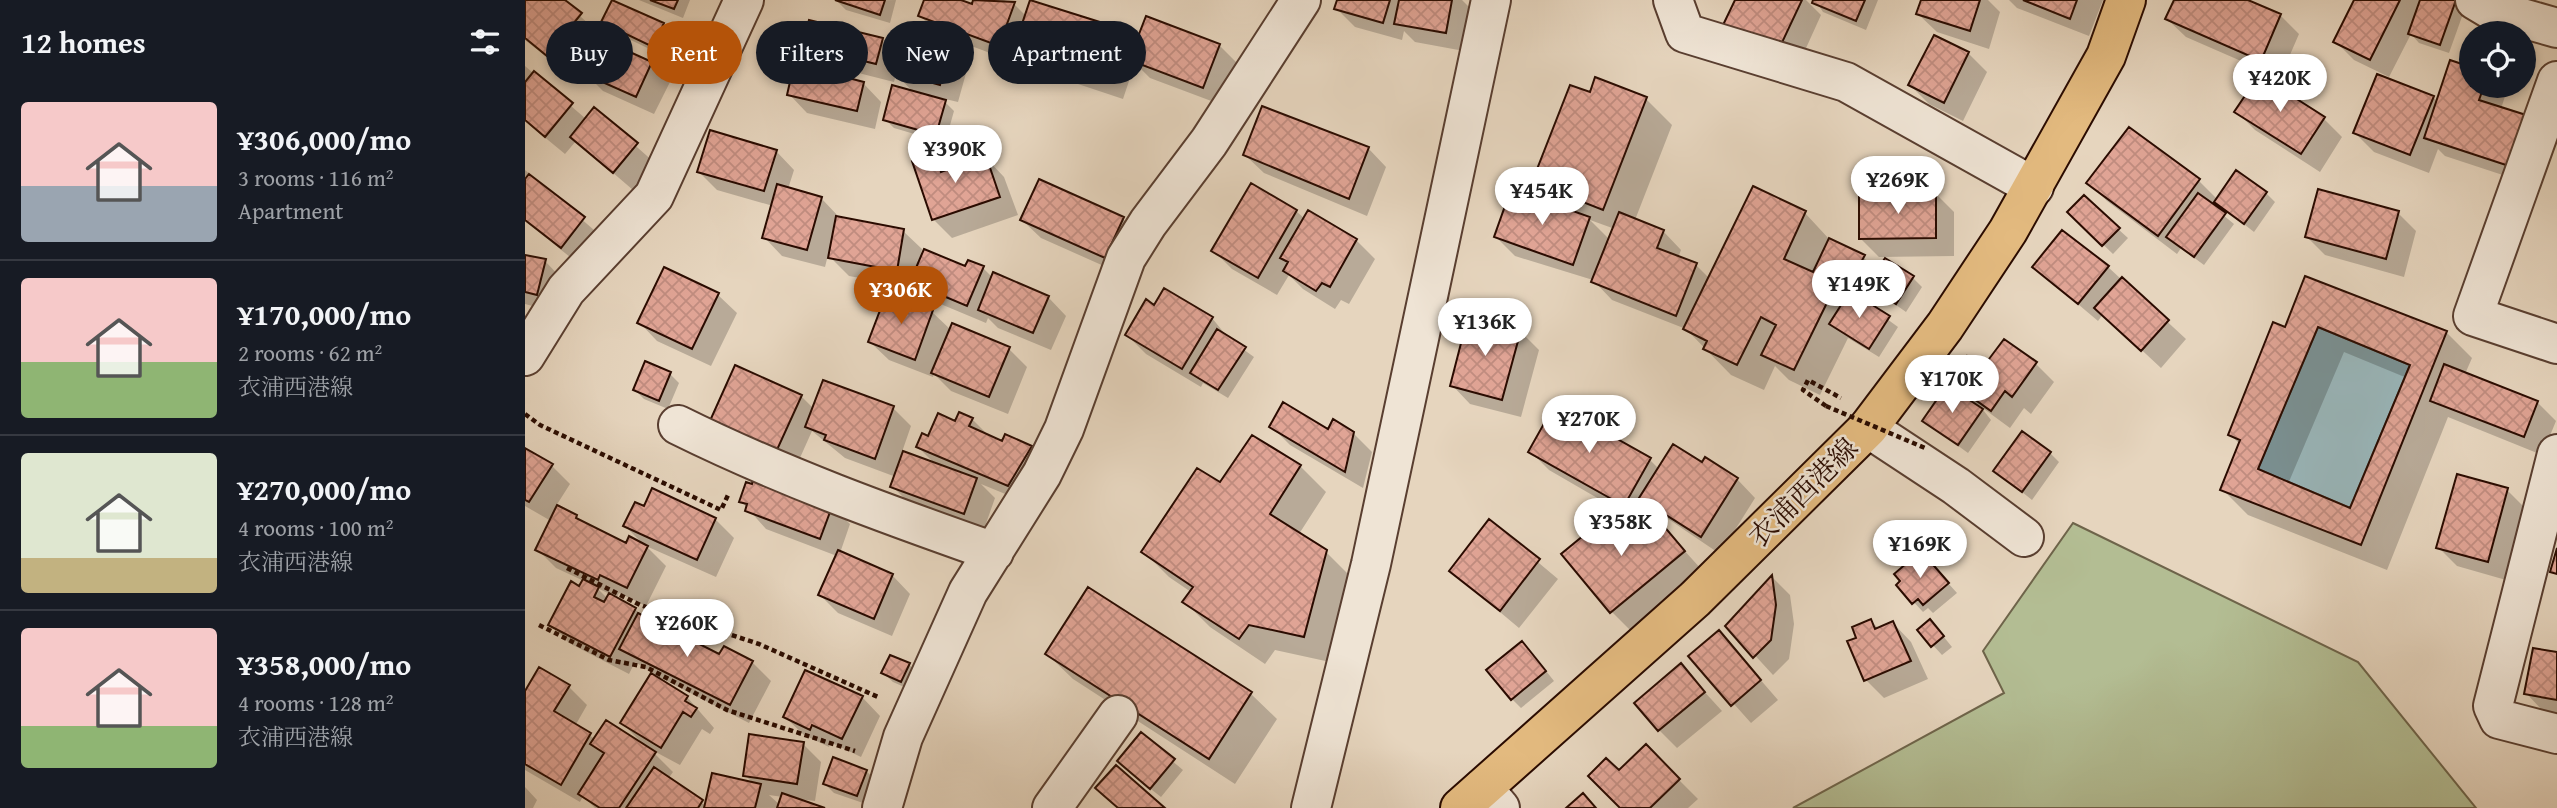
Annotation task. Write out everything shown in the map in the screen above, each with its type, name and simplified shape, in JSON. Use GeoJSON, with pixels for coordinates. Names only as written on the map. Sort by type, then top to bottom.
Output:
{"type":"FeatureCollection","features":[{"type":"Feature","properties":{"kind":"main road","name":"衣浦西港線"},"geometry":{"type":"LineString","coordinates":[[1481,801],[1695,599],[1857,414],[1945,326],[2033,187],[2106,56],[2126,0]]}},
{"type":"Feature","properties":{"kind":"street"},"geometry":{"type":"LineString","coordinates":[[525,356],[566,290],[654,196],[744,0]]}},
{"type":"Feature","properties":{"kind":"street"},"geometry":{"type":"LineString","coordinates":[[882,808],[913,713],[968,592],[1042,474],[1064,429],[1126,258],[1147,223],[1209,142],[1301,0]]}},
{"type":"Feature","properties":{"kind":"street"},"geometry":{"type":"LineString","coordinates":[[1311,808],[1371,564],[1491,0]]}},
{"type":"Feature","properties":{"kind":"street"},"geometry":{"type":"LineString","coordinates":[[1673,0],[1685,33],[1846,82],[2033,187]]}},
{"type":"Feature","properties":{"kind":"street"},"geometry":{"type":"LineString","coordinates":[[2475,0],[2490,9],[2557,28]]}},
{"type":"Feature","properties":{"kind":"street"},"geometry":{"type":"LineString","coordinates":[[2557,81],[2473,316],[2557,344]]}},
{"type":"Feature","properties":{"kind":"street"},"geometry":{"type":"LineString","coordinates":[[1857,414],[2024,537]]}},
{"type":"Feature","properties":{"kind":"street"},"geometry":{"type":"LineString","coordinates":[[678,425],[744,458],[852,502],[994,552]]}},
{"type":"Feature","properties":{"kind":"street"},"geometry":{"type":"LineString","coordinates":[[2557,454],[2493,706],[2499,719],[2557,734]]}},
{"type":"Feature","properties":{"kind":"street"},"geometry":{"type":"LineString","coordinates":[[1052,808],[1118,715]]}},
{"type":"Feature","properties":{"kind":"path"},"geometry":{"type":"LineString","coordinates":[[1857,414],[1808,380],[1804,390],[1826,406],[1925,448]]}},
{"type":"Feature","properties":{"kind":"path"},"geometry":{"type":"LineString","coordinates":[[525,414],[540,425],[722,510],[744,458]]}},
{"type":"Feature","properties":{"kind":"path"},"geometry":{"type":"LineString","coordinates":[[567,568],[641,605],[759,644],[913,713]]}},
{"type":"Feature","properties":{"kind":"path"},"geometry":{"type":"LineString","coordinates":[[539,625],[608,660],[646,667],[727,710],[895,763]]}},
{"type":"Feature","properties":{"kind":"green space"},"geometry":{"type":"Polygon","coordinates":[[[2073,523],[2358,662],[2476,808],[1793,808],[2004,693],[1983,651],[2073,523]]]}},
{"type":"Feature","properties":{"kind":"water"},"geometry":{"type":"Polygon","coordinates":[[[2318,327],[2410,365],[2350,508],[2258,469],[2318,327]]]}},
{"type":"Feature","properties":{"kind":"building"},"geometry":{"type":"Polygon","coordinates":[[[525,0],[565,0],[582,13],[575,21],[546,21],[546,55],[525,38],[525,0]]]}},
{"type":"Feature","properties":{"kind":"building"},"geometry":{"type":"Polygon","coordinates":[[[612,0],[659,21],[647,21],[647,44],[633,37],[633,21],[602,21],[612,0]]]}},
{"type":"Feature","properties":{"kind":"building"},"geometry":{"type":"Polygon","coordinates":[[[650,0],[678,0],[674,9],[650,0]]]}},
{"type":"Feature","properties":{"kind":"building"},"geometry":{"type":"Polygon","coordinates":[[[835,0],[885,0],[880,15],[835,0]]]}},
{"type":"Feature","properties":{"kind":"building"},"geometry":{"type":"Polygon","coordinates":[[[924,0],[961,0],[972,4],[973,0],[1015,2],[1008,21],[988,21],[988,42],[974,37],[974,21],[932,21],[918,16],[924,0]]]}},
{"type":"Feature","properties":{"kind":"building"},"geometry":{"type":"Polygon","coordinates":[[[1030,0],[1097,21],[1023,21],[1030,0]]]}},
{"type":"Feature","properties":{"kind":"building"},"geometry":{"type":"Polygon","coordinates":[[[1337,0],[1390,0],[1383,23],[1334,9],[1337,0]]]}},
{"type":"Feature","properties":{"kind":"building"},"geometry":{"type":"Polygon","coordinates":[[[1399,0],[1452,0],[1446,33],[1394,24],[1399,0]]]}},
{"type":"Feature","properties":{"kind":"building"},"geometry":{"type":"Polygon","coordinates":[[[1735,0],[1802,0],[1778,51],[1723,25],[1735,0]]]}},
{"type":"Feature","properties":{"kind":"building"},"geometry":{"type":"Polygon","coordinates":[[[1813,0],[1865,0],[1856,21],[1812,3],[1813,0]]]}},
{"type":"Feature","properties":{"kind":"building"},"geometry":{"type":"Polygon","coordinates":[[[1921,0],[1980,0],[1970,31],[1916,14],[1921,0]]]}},
{"type":"Feature","properties":{"kind":"building"},"geometry":{"type":"Polygon","coordinates":[[[2023,0],[2077,0],[2070,19],[2023,0]]]}},
{"type":"Feature","properties":{"kind":"building"},"geometry":{"type":"Polygon","coordinates":[[[2174,0],[2248,0],[2281,14],[2261,61],[2165,19],[2174,0]]]}},
{"type":"Feature","properties":{"kind":"building"},"geometry":{"type":"Polygon","coordinates":[[[2354,0],[2400,0],[2370,60],[2333,42],[2354,0]]]}},
{"type":"Feature","properties":{"kind":"building"},"geometry":{"type":"Polygon","coordinates":[[[2420,0],[2456,0],[2440,45],[2408,34],[2420,0]]]}},
{"type":"Feature","properties":{"kind":"building"},"geometry":{"type":"Polygon","coordinates":[[[1146,16],[1220,44],[1203,88],[1146,66],[1146,16]]]}},
{"type":"Feature","properties":{"kind":"building"},"geometry":{"type":"Polygon","coordinates":[[[868,34],[882,38],[876,64],[868,62],[868,34]]]}},
{"type":"Feature","properties":{"kind":"building"},"geometry":{"type":"Polygon","coordinates":[[[1934,35],[1969,52],[1944,103],[1908,85],[1934,35]]]}},
{"type":"Feature","properties":{"kind":"building"},"geometry":{"type":"Polygon","coordinates":[[[633,53],[647,60],[647,73],[636,97],[607,84],[633,84],[633,53]]]}},
{"type":"Feature","properties":{"kind":"building"},"geometry":{"type":"Polygon","coordinates":[[[2450,60],[2459,63],[2459,98],[2480,98],[2479,100],[2526,115],[2509,166],[2424,138],[2450,60]]]}},
{"type":"Feature","properties":{"kind":"building"},"geometry":{"type":"Polygon","coordinates":[[[534,71],[546,81],[546,84],[550,84],[573,103],[545,137],[525,120],[525,82],[534,71]]]}},
{"type":"Feature","properties":{"kind":"building"},"geometry":{"type":"Polygon","coordinates":[[[2377,74],[2434,96],[2410,155],[2353,133],[2377,74]]]}},
{"type":"Feature","properties":{"kind":"building"},"geometry":{"type":"Polygon","coordinates":[[[2259,75],[2325,117],[2301,154],[2234,112],[2259,75]]]}},
{"type":"Feature","properties":{"kind":"building"},"geometry":{"type":"Polygon","coordinates":[[[1595,77],[1647,97],[1603,210],[1532,182],[1570,85],[1590,92],[1595,77]]]}},
{"type":"Feature","properties":{"kind":"building"},"geometry":{"type":"Polygon","coordinates":[[[789,84],[864,84],[857,111],[787,95],[789,84]]]}},
{"type":"Feature","properties":{"kind":"building"},"geometry":{"type":"Polygon","coordinates":[[[892,85],[946,100],[936,135],[883,120],[892,85]]]}},
{"type":"Feature","properties":{"kind":"building"},"geometry":{"type":"Polygon","coordinates":[[[1262,106],[1369,147],[1349,199],[1243,155],[1262,106]]]}},
{"type":"Feature","properties":{"kind":"building"},"geometry":{"type":"Polygon","coordinates":[[[594,107],[638,143],[613,173],[570,137],[594,107]]]}},
{"type":"Feature","properties":{"kind":"building"},"geometry":{"type":"Polygon","coordinates":[[[2129,127],[2200,179],[2158,236],[2086,183],[2129,127]]]}},
{"type":"Feature","properties":{"kind":"building"},"geometry":{"type":"Polygon","coordinates":[[[710,130],[777,150],[764,191],[697,172],[710,130]]]}},
{"type":"Feature","properties":{"kind":"building"},"geometry":{"type":"Polygon","coordinates":[[[935,152],[941,172],[986,156],[1000,197],[932,220],[912,161],[935,152]]]}},
{"type":"Feature","properties":{"kind":"building"},"geometry":{"type":"Polygon","coordinates":[[[2236,170],[2267,192],[2244,224],[2214,202],[2236,170]]]}},
{"type":"Feature","properties":{"kind":"building"},"geometry":{"type":"Polygon","coordinates":[[[529,174],[585,217],[561,248],[525,220],[525,179],[529,174]]]}},
{"type":"Feature","properties":{"kind":"building"},"geometry":{"type":"Polygon","coordinates":[[[1039,179],[1124,217],[1105,258],[1020,220],[1039,179]]]}},
{"type":"Feature","properties":{"kind":"building"},"geometry":{"type":"Polygon","coordinates":[[[1251,183],[1297,210],[1258,278],[1211,251],[1251,183]]]}},
{"type":"Feature","properties":{"kind":"building"},"geometry":{"type":"Polygon","coordinates":[[[777,184],[822,197],[807,250],[762,238],[777,184]]]}},
{"type":"Feature","properties":{"kind":"building"},"geometry":{"type":"Polygon","coordinates":[[[1753,186],[1806,211],[1784,259],[1813,272],[1829,238],[1865,255],[1858,268],[1847,262],[1794,370],[1761,355],[1776,325],[1761,317],[1737,365],[1703,349],[1707,341],[1683,329],[1753,186]]]}},
{"type":"Feature","properties":{"kind":"building"},"geometry":{"type":"Polygon","coordinates":[[[1511,189],[1590,217],[1573,265],[1494,237],[1511,189]]]}},
{"type":"Feature","properties":{"kind":"building"},"geometry":{"type":"Polygon","coordinates":[[[2318,189],[2399,211],[2386,259],[2305,237],[2318,189]]]}},
{"type":"Feature","properties":{"kind":"building"},"geometry":{"type":"Polygon","coordinates":[[[1936,192],[1936,238],[1859,239],[1859,193],[1936,192]]]}},
{"type":"Feature","properties":{"kind":"building"},"geometry":{"type":"Polygon","coordinates":[[[2198,193],[2226,213],[2194,257],[2166,237],[2198,193]]]}},
{"type":"Feature","properties":{"kind":"building"},"geometry":{"type":"Polygon","coordinates":[[[2084,195],[2120,228],[2102,246],[2067,212],[2084,195]]]}},
{"type":"Feature","properties":{"kind":"building"},"geometry":{"type":"Polygon","coordinates":[[[1308,210],[1357,239],[1330,287],[1322,283],[1316,291],[1283,271],[1288,262],[1280,258],[1308,210]]]}},
{"type":"Feature","properties":{"kind":"building"},"geometry":{"type":"Polygon","coordinates":[[[1619,212],[1664,230],[1657,248],[1697,263],[1676,316],[1591,282],[1619,212]]]}},
{"type":"Feature","properties":{"kind":"building"},"geometry":{"type":"Polygon","coordinates":[[[836,216],[904,229],[897,271],[828,258],[836,216]]]}},
{"type":"Feature","properties":{"kind":"building"},"geometry":{"type":"Polygon","coordinates":[[[2062,230],[2109,266],[2078,304],[2032,267],[2062,230]]]}},
{"type":"Feature","properties":{"kind":"building"},"geometry":{"type":"Polygon","coordinates":[[[924,249],[965,266],[968,260],[984,266],[967,306],[910,282],[924,249]]]}},
{"type":"Feature","properties":{"kind":"building"},"geometry":{"type":"Polygon","coordinates":[[[525,255],[546,259],[537,295],[525,292],[525,255]]]}},
{"type":"Feature","properties":{"kind":"building"},"geometry":{"type":"Polygon","coordinates":[[[1885,258],[1914,276],[1896,304],[1867,285],[1885,258]]]}},
{"type":"Feature","properties":{"kind":"building"},"geometry":{"type":"Polygon","coordinates":[[[664,267],[719,293],[692,349],[637,323],[664,267]]]}},
{"type":"Feature","properties":{"kind":"building"},"geometry":{"type":"Polygon","coordinates":[[[993,272],[1049,296],[1033,333],[978,310],[993,272]]]}},
{"type":"Feature","properties":{"kind":"building"},"geometry":{"type":"Polygon","coordinates":[[[2305,276],[2447,331],[2361,545],[2220,490],[2240,440],[2228,435],[2273,322],[2285,327],[2305,276]],[[2318,327],[2258,469],[2350,508],[2410,365],[2318,327]]]}},
{"type":"Feature","properties":{"kind":"building"},"geometry":{"type":"Polygon","coordinates":[[[2122,277],[2169,320],[2141,351],[2094,308],[2122,277]]]}},
{"type":"Feature","properties":{"kind":"building"},"geometry":{"type":"Polygon","coordinates":[[[1164,288],[1213,317],[1182,369],[1125,335],[1146,299],[1154,305],[1164,288]]]}},
{"type":"Feature","properties":{"kind":"building"},"geometry":{"type":"Polygon","coordinates":[[[1850,291],[1890,316],[1869,349],[1829,324],[1850,291]]]}},
{"type":"Feature","properties":{"kind":"building"},"geometry":{"type":"Polygon","coordinates":[[[887,292],[933,310],[915,360],[868,342],[887,292]]]}},
{"type":"Feature","properties":{"kind":"building"},"geometry":{"type":"Polygon","coordinates":[[[1468,316],[1521,330],[1502,400],[1450,386],[1468,316]]]}},
{"type":"Feature","properties":{"kind":"building"},"geometry":{"type":"Polygon","coordinates":[[[952,323],[1010,347],[989,397],[931,373],[952,323]]]}},
{"type":"Feature","properties":{"kind":"building"},"geometry":{"type":"Polygon","coordinates":[[[1217,329],[1246,347],[1218,390],[1190,373],[1217,329]]]}},
{"type":"Feature","properties":{"kind":"building"},"geometry":{"type":"Polygon","coordinates":[[[2004,339],[2037,362],[2012,397],[2005,391],[1991,411],[1949,381],[1967,356],[1983,367],[2004,339]]]}},
{"type":"Feature","properties":{"kind":"building"},"geometry":{"type":"Polygon","coordinates":[[[645,361],[671,372],[659,401],[633,390],[645,361]]]}},
{"type":"Feature","properties":{"kind":"building"},"geometry":{"type":"Polygon","coordinates":[[[2444,364],[2538,401],[2524,437],[2430,401],[2444,364]]]}},
{"type":"Feature","properties":{"kind":"building"},"geometry":{"type":"Polygon","coordinates":[[[735,365],[802,395],[776,452],[709,423],[735,365]]]}},
{"type":"Feature","properties":{"kind":"building"},"geometry":{"type":"Polygon","coordinates":[[[823,380],[894,406],[875,459],[824,440],[826,435],[805,427],[823,380]]]}},
{"type":"Feature","properties":{"kind":"building"},"geometry":{"type":"Polygon","coordinates":[[[1947,385],[1983,409],[1958,445],[1922,421],[1947,385]]]}},
{"type":"Feature","properties":{"kind":"building"},"geometry":{"type":"Polygon","coordinates":[[[1283,402],[1328,429],[1333,419],[1354,432],[1345,472],[1269,427],[1283,402]]]}},
{"type":"Feature","properties":{"kind":"building"},"geometry":{"type":"Polygon","coordinates":[[[1555,404],[1651,458],[1624,506],[1528,452],[1555,404]]]}},
{"type":"Feature","properties":{"kind":"building"},"geometry":{"type":"Polygon","coordinates":[[[959,412],[973,418],[969,426],[1002,441],[1005,434],[1032,446],[1008,486],[916,447],[922,433],[928,436],[938,413],[955,421],[959,412]]]}},
{"type":"Feature","properties":{"kind":"building"},"geometry":{"type":"Polygon","coordinates":[[[2022,431],[2051,452],[2022,492],[1993,471],[2022,431]]]}},
{"type":"Feature","properties":{"kind":"building"},"geometry":{"type":"Polygon","coordinates":[[[1252,435],[1301,465],[1270,514],[1327,550],[1304,637],[1249,625],[1239,639],[1182,602],[1193,587],[1141,552],[1197,468],[1220,482],[1252,435]]]}},
{"type":"Feature","properties":{"kind":"building"},"geometry":{"type":"Polygon","coordinates":[[[1673,444],[1702,462],[1705,457],[1738,478],[1701,537],[1639,498],[1673,444]]]}},
{"type":"Feature","properties":{"kind":"building"},"geometry":{"type":"Polygon","coordinates":[[[525,448],[553,464],[529,502],[525,500],[525,448]]]}},
{"type":"Feature","properties":{"kind":"building"},"geometry":{"type":"Polygon","coordinates":[[[903,451],[977,478],[964,514],[890,487],[903,451]]]}},
{"type":"Feature","properties":{"kind":"building"},"geometry":{"type":"Polygon","coordinates":[[[2457,474],[2508,488],[2488,562],[2436,548],[2457,474]]]}},
{"type":"Feature","properties":{"kind":"building"},"geometry":{"type":"Polygon","coordinates":[[[755,475],[833,504],[820,539],[745,511],[747,504],[739,502],[746,482],[752,484],[755,475]]]}},
{"type":"Feature","properties":{"kind":"building"},"geometry":{"type":"Polygon","coordinates":[[[652,488],[716,518],[697,560],[623,526],[635,502],[644,506],[652,488]]]}},
{"type":"Feature","properties":{"kind":"building"},"geometry":{"type":"Polygon","coordinates":[[[557,505],[577,515],[576,518],[626,543],[629,536],[648,546],[627,588],[600,575],[598,580],[535,550],[557,505]]]}},
{"type":"Feature","properties":{"kind":"building"},"geometry":{"type":"Polygon","coordinates":[[[1625,512],[1632,521],[1638,517],[1652,533],[1663,525],[1685,551],[1610,613],[1561,554],[1606,517],[1612,523],[1625,512]]]}},
{"type":"Feature","properties":{"kind":"building"},"geometry":{"type":"Polygon","coordinates":[[[1489,519],[1540,559],[1500,611],[1449,571],[1489,519]]]}},
{"type":"Feature","properties":{"kind":"building"},"geometry":{"type":"Polygon","coordinates":[[[2557,548],[2557,574],[2550,572],[2557,548]]]}},
{"type":"Feature","properties":{"kind":"building"},"geometry":{"type":"Polygon","coordinates":[[[838,550],[893,574],[874,619],[818,595],[838,550]]]}},
{"type":"Feature","properties":{"kind":"building"},"geometry":{"type":"Polygon","coordinates":[[[1921,551],[1949,583],[1923,605],[1918,599],[1912,604],[1896,585],[1900,581],[1894,574],[1921,551]]]}},
{"type":"Feature","properties":{"kind":"building"},"geometry":{"type":"Polygon","coordinates":[[[1772,575],[1776,605],[1771,640],[1753,658],[1725,626],[1772,575]]]}},
{"type":"Feature","properties":{"kind":"building"},"geometry":{"type":"Polygon","coordinates":[[[583,579],[599,587],[594,597],[604,602],[609,593],[636,608],[610,657],[548,625],[571,581],[579,586],[583,579]]]}},
{"type":"Feature","properties":{"kind":"building"},"geometry":{"type":"Polygon","coordinates":[[[1088,587],[1252,692],[1209,759],[1045,654],[1088,587]]]}},
{"type":"Feature","properties":{"kind":"building"},"geometry":{"type":"Polygon","coordinates":[[[638,613],[719,654],[724,646],[753,661],[730,705],[619,649],[638,613]]]}},
{"type":"Feature","properties":{"kind":"building"},"geometry":{"type":"Polygon","coordinates":[[[1871,619],[1875,629],[1893,621],[1911,661],[1864,681],[1847,641],[1856,638],[1852,627],[1871,619]]]}},
{"type":"Feature","properties":{"kind":"building"},"geometry":{"type":"Polygon","coordinates":[[[1930,619],[1944,636],[1931,647],[1917,630],[1930,619]]]}},
{"type":"Feature","properties":{"kind":"building"},"geometry":{"type":"Polygon","coordinates":[[[1719,630],[1761,680],[1731,706],[1688,656],[1719,630]]]}},
{"type":"Feature","properties":{"kind":"building"},"geometry":{"type":"Polygon","coordinates":[[[1522,641],[1546,671],[1511,700],[1486,670],[1522,641]]]}},
{"type":"Feature","properties":{"kind":"building"},"geometry":{"type":"Polygon","coordinates":[[[2533,648],[2557,652],[2557,700],[2524,694],[2533,648]]]}},
{"type":"Feature","properties":{"kind":"building"},"geometry":{"type":"Polygon","coordinates":[[[890,655],[910,663],[901,682],[881,673],[890,655]]]}},
{"type":"Feature","properties":{"kind":"building"},"geometry":{"type":"Polygon","coordinates":[[[1681,663],[1705,692],[1658,731],[1634,703],[1681,663]]]}},
{"type":"Feature","properties":{"kind":"building"},"geometry":{"type":"Polygon","coordinates":[[[539,667],[570,685],[554,711],[591,733],[561,785],[525,764],[525,691],[539,667]]]}},
{"type":"Feature","properties":{"kind":"building"},"geometry":{"type":"Polygon","coordinates":[[[805,670],[863,696],[842,739],[812,725],[810,730],[783,717],[805,670]]]}},
{"type":"Feature","properties":{"kind":"building"},"geometry":{"type":"Polygon","coordinates":[[[651,673],[688,696],[685,701],[697,708],[691,717],[683,712],[661,748],[620,723],[651,673]]]}},
{"type":"Feature","properties":{"kind":"building"},"geometry":{"type":"Polygon","coordinates":[[[606,720],[656,752],[619,808],[600,808],[578,794],[604,753],[590,744],[606,720]]]}},
{"type":"Feature","properties":{"kind":"building"},"geometry":{"type":"Polygon","coordinates":[[[1141,732],[1175,759],[1150,789],[1117,761],[1141,732]]]}},
{"type":"Feature","properties":{"kind":"building"},"geometry":{"type":"Polygon","coordinates":[[[749,734],[804,742],[797,784],[743,776],[749,734]]]}},
{"type":"Feature","properties":{"kind":"building"},"geometry":{"type":"Polygon","coordinates":[[[1646,744],[1680,779],[1650,808],[1620,808],[1588,776],[1606,758],[1619,770],[1646,744]]]}},
{"type":"Feature","properties":{"kind":"building"},"geometry":{"type":"Polygon","coordinates":[[[833,757],[867,770],[857,796],[823,784],[833,757]]]}},
{"type":"Feature","properties":{"kind":"building"},"geometry":{"type":"Polygon","coordinates":[[[1116,765],[1165,808],[1118,808],[1095,788],[1116,765]]]}},
{"type":"Feature","properties":{"kind":"building"},"geometry":{"type":"Polygon","coordinates":[[[654,767],[703,800],[698,808],[626,808],[654,767]]]}},
{"type":"Feature","properties":{"kind":"building"},"geometry":{"type":"Polygon","coordinates":[[[712,773],[761,784],[755,808],[704,808],[712,773]]]}},
{"type":"Feature","properties":{"kind":"building"},"geometry":{"type":"Polygon","coordinates":[[[782,793],[825,808],[777,808],[782,793]]]}},
{"type":"Feature","properties":{"kind":"building"},"geometry":{"type":"Polygon","coordinates":[[[1583,793],[1596,808],[1566,808],[1583,793]]]}}]}
